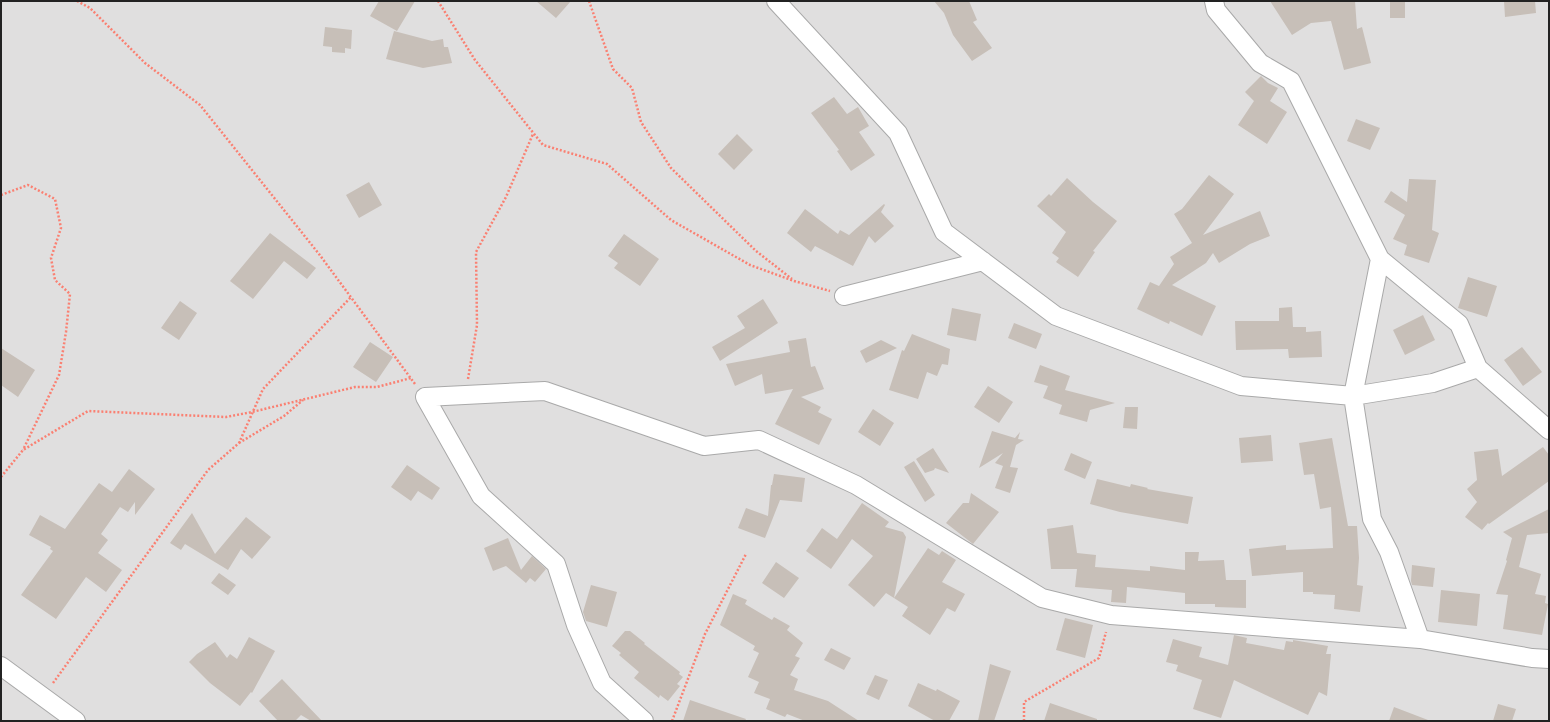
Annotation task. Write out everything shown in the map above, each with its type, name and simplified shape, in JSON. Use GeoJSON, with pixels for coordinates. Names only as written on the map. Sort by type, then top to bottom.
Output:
{"type":"FeatureCollection","features":[{"type":"Feature","properties":{"kind":"street"},"geometry":{"type":"LineString","coordinates":[[776,1],[898,133],[944,232],[1056,316],[1241,386],[1353,396],[1433,383],[1478,368]]}},
{"type":"Feature","properties":{"kind":"street"},"geometry":{"type":"LineString","coordinates":[[1214,1],[1216,10],[1260,63],[1292,81],[1380,259],[1459,324],[1478,368],[1549,430]]}},
{"type":"Feature","properties":{"kind":"street"},"geometry":{"type":"LineString","coordinates":[[1380,259],[1353,396],[1372,519],[1389,552],[1420,639]]}},
{"type":"Feature","properties":{"kind":"street"},"geometry":{"type":"LineString","coordinates":[[844,296],[983,261]]}},
{"type":"Feature","properties":{"kind":"street"},"geometry":{"type":"LineString","coordinates":[[644,721],[602,683],[576,624],[556,564],[481,496],[426,396],[545,391],[704,446],[759,440],[856,485],[1042,598],[1111,615],[1420,639],[1532,658],[1549,659]]}},
{"type":"Feature","properties":{"kind":"street"},"geometry":{"type":"LineString","coordinates":[[1,666],[76,721]]}},
{"type":"Feature","properties":{"kind":"path"},"geometry":{"type":"LineString","coordinates":[[77,1],[90,8],[145,63],[200,105],[319,254],[426,396]]}},
{"type":"Feature","properties":{"kind":"path"},"geometry":{"type":"LineString","coordinates":[[438,1],[475,60],[543,145],[607,164],[671,220],[750,265],[794,281],[844,296]]}},
{"type":"Feature","properties":{"kind":"path"},"geometry":{"type":"LineString","coordinates":[[589,1],[613,70],[632,88],[641,122],[671,168],[756,251],[794,281]]}},
{"type":"Feature","properties":{"kind":"path"},"geometry":{"type":"LineString","coordinates":[[465,395],[477,325],[476,252],[506,197],[533,133]]}},
{"type":"Feature","properties":{"kind":"path"},"geometry":{"type":"LineString","coordinates":[[1,195],[28,185],[55,199],[61,228],[51,258],[55,280],[70,294],[59,375],[23,450],[1,478]]}},
{"type":"Feature","properties":{"kind":"path"},"geometry":{"type":"LineString","coordinates":[[239,443],[263,389],[351,297]]}},
{"type":"Feature","properties":{"kind":"path"},"geometry":{"type":"LineString","coordinates":[[23,450],[88,411],[226,417],[355,387],[377,387],[411,378]]}},
{"type":"Feature","properties":{"kind":"path"},"geometry":{"type":"LineString","coordinates":[[43,696],[208,470],[239,443],[284,416],[304,400]]}},
{"type":"Feature","properties":{"kind":"path"},"geometry":{"type":"LineString","coordinates":[[672,721],[705,634],[746,554]]}},
{"type":"Feature","properties":{"kind":"path"},"geometry":{"type":"LineString","coordinates":[[1024,721],[1024,702],[1099,658],[1111,615]]}},
{"type":"Feature","properties":{"kind":"shaded area"},"geometry":{"type":"Polygon","coordinates":[[[1,1],[1549,1],[1549,721],[1,721],[1,1]]]}},
{"type":"Feature","properties":{"kind":"building"},"geometry":{"type":"Polygon","coordinates":[[[379,1],[415,1],[397,31],[370,16],[379,1]]]}},
{"type":"Feature","properties":{"kind":"building"},"geometry":{"type":"Polygon","coordinates":[[[536,1],[571,1],[556,18],[536,1]]]}},
{"type":"Feature","properties":{"kind":"building"},"geometry":{"type":"Polygon","coordinates":[[[934,1],[969,1],[977,20],[973,22],[992,48],[972,61],[953,35],[944,13],[934,1]]]}},
{"type":"Feature","properties":{"kind":"building"},"geometry":{"type":"Polygon","coordinates":[[[1270,1],[1355,1],[1357,29],[1362,27],[1371,63],[1344,70],[1331,21],[1311,23],[1292,35],[1270,1]]]}},
{"type":"Feature","properties":{"kind":"building"},"geometry":{"type":"Polygon","coordinates":[[[1390,1],[1405,1],[1405,18],[1390,18],[1390,1]]]}},
{"type":"Feature","properties":{"kind":"building"},"geometry":{"type":"Polygon","coordinates":[[[1504,1],[1535,1],[1536,13],[1505,17],[1504,1]]]}},
{"type":"Feature","properties":{"kind":"building"},"geometry":{"type":"Polygon","coordinates":[[[325,27],[352,30],[351,49],[345,48],[345,53],[332,52],[332,47],[323,46],[325,27]]]}},
{"type":"Feature","properties":{"kind":"building"},"geometry":{"type":"Polygon","coordinates":[[[394,31],[432,41],[443,39],[444,47],[448,47],[452,63],[423,68],[386,59],[394,31]]]}},
{"type":"Feature","properties":{"kind":"building"},"geometry":{"type":"Polygon","coordinates":[[[1261,76],[1268,83],[1278,88],[1270,101],[1287,112],[1267,144],[1238,125],[1254,101],[1245,92],[1261,76]]]}},
{"type":"Feature","properties":{"kind":"building"},"geometry":{"type":"Polygon","coordinates":[[[834,97],[847,114],[858,107],[869,126],[859,132],[875,155],[851,171],[837,151],[839,150],[811,113],[834,97]]]}},
{"type":"Feature","properties":{"kind":"building"},"geometry":{"type":"Polygon","coordinates":[[[1356,119],[1380,128],[1370,150],[1347,141],[1356,119]]]}},
{"type":"Feature","properties":{"kind":"building"},"geometry":{"type":"Polygon","coordinates":[[[737,134],[753,150],[734,170],[718,154],[737,134]]]}},
{"type":"Feature","properties":{"kind":"building"},"geometry":{"type":"Polygon","coordinates":[[[1209,175],[1234,194],[1203,235],[1260,211],[1270,236],[1250,244],[1219,263],[1213,253],[1206,263],[1172,285],[1216,306],[1202,336],[1170,321],[1169,324],[1137,309],[1150,282],[1159,286],[1174,264],[1170,257],[1192,243],[1174,214],[1182,209],[1209,175]]]}},
{"type":"Feature","properties":{"kind":"building"},"geometry":{"type":"Polygon","coordinates":[[[1067,178],[1093,202],[1117,221],[1093,251],[1095,252],[1078,277],[1056,262],[1059,258],[1052,253],[1066,232],[1037,206],[1049,194],[1051,196],[1067,178]]]}},
{"type":"Feature","properties":{"kind":"building"},"geometry":{"type":"Polygon","coordinates":[[[1409,179],[1436,180],[1432,230],[1439,233],[1429,263],[1404,255],[1407,245],[1393,239],[1405,215],[1384,202],[1391,191],[1407,202],[1409,179]]]}},
{"type":"Feature","properties":{"kind":"building"},"geometry":{"type":"Polygon","coordinates":[[[369,182],[382,205],[359,218],[346,195],[369,182]]]}},
{"type":"Feature","properties":{"kind":"building"},"geometry":{"type":"Polygon","coordinates":[[[884,204],[885,205],[881,212],[894,226],[875,243],[869,236],[853,266],[815,246],[811,252],[787,233],[805,209],[838,234],[840,230],[849,235],[884,204]]]}},
{"type":"Feature","properties":{"kind":"building"},"geometry":{"type":"Polygon","coordinates":[[[270,233],[316,268],[307,279],[284,261],[253,299],[230,281],[270,233]]]}},
{"type":"Feature","properties":{"kind":"building"},"geometry":{"type":"Polygon","coordinates":[[[624,234],[659,259],[640,286],[614,268],[618,263],[608,256],[624,234]]]}},
{"type":"Feature","properties":{"kind":"building"},"geometry":{"type":"Polygon","coordinates":[[[1468,277],[1497,286],[1487,317],[1458,308],[1468,277]]]}},
{"type":"Feature","properties":{"kind":"building"},"geometry":{"type":"Polygon","coordinates":[[[763,299],[778,323],[720,361],[712,347],[745,328],[737,316],[763,299]]]}},
{"type":"Feature","properties":{"kind":"building"},"geometry":{"type":"Polygon","coordinates":[[[180,301],[197,313],[179,340],[161,328],[180,301]]]}},
{"type":"Feature","properties":{"kind":"building"},"geometry":{"type":"Polygon","coordinates":[[[1292,307],[1293,327],[1306,327],[1306,332],[1321,331],[1322,357],[1289,358],[1288,349],[1236,350],[1235,321],[1279,321],[1279,308],[1292,307]]]}},
{"type":"Feature","properties":{"kind":"building"},"geometry":{"type":"Polygon","coordinates":[[[952,308],[981,314],[976,341],[947,335],[952,308]]]}},
{"type":"Feature","properties":{"kind":"building"},"geometry":{"type":"Polygon","coordinates":[[[1423,315],[1435,340],[1405,355],[1393,330],[1423,315]]]}},
{"type":"Feature","properties":{"kind":"building"},"geometry":{"type":"Polygon","coordinates":[[[1014,323],[1042,334],[1036,349],[1008,338],[1014,323]]]}},
{"type":"Feature","properties":{"kind":"building"},"geometry":{"type":"Polygon","coordinates":[[[912,334],[950,349],[948,365],[942,364],[937,376],[927,372],[918,399],[889,390],[902,350],[904,351],[912,334]]]}},
{"type":"Feature","properties":{"kind":"building"},"geometry":{"type":"Polygon","coordinates":[[[806,338],[811,367],[815,366],[824,389],[801,397],[821,407],[818,412],[832,419],[819,445],[775,424],[793,389],[765,394],[762,374],[735,386],[726,364],[790,352],[788,341],[806,338]]]}},
{"type":"Feature","properties":{"kind":"building"},"geometry":{"type":"Polygon","coordinates":[[[881,340],[897,348],[866,363],[860,351],[881,340]]]}},
{"type":"Feature","properties":{"kind":"building"},"geometry":{"type":"Polygon","coordinates":[[[370,342],[393,357],[376,382],[353,367],[370,342]]]}},
{"type":"Feature","properties":{"kind":"building"},"geometry":{"type":"Polygon","coordinates":[[[1522,347],[1542,372],[1523,386],[1504,360],[1522,347]]]}},
{"type":"Feature","properties":{"kind":"building"},"geometry":{"type":"Polygon","coordinates":[[[1,348],[35,370],[18,397],[1,385],[1,348]]]}},
{"type":"Feature","properties":{"kind":"building"},"geometry":{"type":"Polygon","coordinates":[[[1040,365],[1070,376],[1065,390],[1115,403],[1090,410],[1087,422],[1059,414],[1062,405],[1043,398],[1048,386],[1034,382],[1040,365]]]}},
{"type":"Feature","properties":{"kind":"building"},"geometry":{"type":"Polygon","coordinates":[[[988,386],[1013,402],[999,423],[974,407],[988,386]]]}},
{"type":"Feature","properties":{"kind":"building"},"geometry":{"type":"Polygon","coordinates":[[[1125,407],[1138,407],[1137,429],[1123,428],[1125,407]]]}},
{"type":"Feature","properties":{"kind":"building"},"geometry":{"type":"Polygon","coordinates":[[[873,409],[894,423],[880,446],[858,432],[873,409]]]}},
{"type":"Feature","properties":{"kind":"building"},"geometry":{"type":"Polygon","coordinates":[[[992,431],[1015,438],[1020,432],[1018,439],[1024,440],[1016,445],[1010,467],[1018,468],[1010,493],[995,488],[1003,466],[995,463],[1003,453],[979,468],[992,431]]]}},
{"type":"Feature","properties":{"kind":"building"},"geometry":{"type":"Polygon","coordinates":[[[1271,435],[1273,461],[1241,463],[1239,438],[1271,435]]]}},
{"type":"Feature","properties":{"kind":"building"},"geometry":{"type":"Polygon","coordinates":[[[1332,438],[1348,526],[1357,526],[1359,558],[1357,585],[1363,586],[1360,612],[1334,609],[1335,595],[1303,592],[1303,572],[1252,576],[1249,549],[1286,545],[1286,550],[1333,548],[1331,507],[1320,509],[1314,474],[1304,475],[1299,443],[1332,438]]]}},
{"type":"Feature","properties":{"kind":"building"},"geometry":{"type":"Polygon","coordinates":[[[1543,447],[1549,455],[1549,481],[1489,524],[1488,523],[1482,530],[1465,517],[1477,502],[1467,489],[1477,480],[1474,452],[1498,449],[1502,476],[1543,447]]]}},
{"type":"Feature","properties":{"kind":"building"},"geometry":{"type":"Polygon","coordinates":[[[933,448],[949,473],[935,468],[934,470],[925,473],[916,459],[933,448]]]}},
{"type":"Feature","properties":{"kind":"building"},"geometry":{"type":"Polygon","coordinates":[[[1071,453],[1092,462],[1085,479],[1064,470],[1071,453]]]}},
{"type":"Feature","properties":{"kind":"building"},"geometry":{"type":"Polygon","coordinates":[[[914,461],[935,495],[925,502],[904,467],[914,461]]]}},
{"type":"Feature","properties":{"kind":"building"},"geometry":{"type":"Polygon","coordinates":[[[407,465],[440,488],[432,500],[418,491],[411,501],[391,487],[407,465]]]}},
{"type":"Feature","properties":{"kind":"building"},"geometry":{"type":"Polygon","coordinates":[[[129,469],[155,489],[135,515],[135,502],[128,512],[120,507],[101,534],[108,540],[98,553],[122,570],[106,592],[86,577],[56,619],[21,595],[53,551],[50,549],[51,547],[29,535],[40,515],[65,529],[99,483],[112,492],[129,469]]]}},
{"type":"Feature","properties":{"kind":"building"},"geometry":{"type":"Polygon","coordinates":[[[774,474],[805,478],[802,502],[780,500],[765,538],[738,528],[746,508],[768,516],[771,485],[774,474]]]}},
{"type":"Feature","properties":{"kind":"building"},"geometry":{"type":"Polygon","coordinates":[[[1097,479],[1130,487],[1131,484],[1148,488],[1147,489],[1193,497],[1188,524],[1120,512],[1090,504],[1097,479]]]}},
{"type":"Feature","properties":{"kind":"building"},"geometry":{"type":"Polygon","coordinates":[[[971,493],[999,512],[973,544],[946,523],[963,503],[969,503],[971,493]]]}},
{"type":"Feature","properties":{"kind":"building"},"geometry":{"type":"Polygon","coordinates":[[[862,503],[889,522],[885,527],[903,532],[906,537],[894,598],[886,593],[874,607],[848,585],[873,556],[852,539],[831,569],[806,551],[822,528],[837,539],[862,503]]]}},
{"type":"Feature","properties":{"kind":"building"},"geometry":{"type":"Polygon","coordinates":[[[1549,509],[1549,533],[1527,535],[1519,567],[1541,574],[1535,594],[1546,596],[1545,603],[1548,604],[1542,635],[1503,629],[1508,595],[1496,594],[1507,561],[1512,538],[1503,532],[1549,509]]]}},
{"type":"Feature","properties":{"kind":"building"},"geometry":{"type":"Polygon","coordinates":[[[192,513],[215,554],[246,517],[271,537],[252,559],[241,549],[228,570],[185,544],[181,550],[170,543],[192,513]]]}},
{"type":"Feature","properties":{"kind":"building"},"geometry":{"type":"Polygon","coordinates":[[[1073,525],[1077,553],[1096,555],[1095,567],[1150,571],[1150,566],[1185,570],[1185,552],[1199,552],[1198,561],[1224,560],[1226,580],[1246,580],[1246,608],[1215,607],[1215,604],[1185,604],[1185,593],[1127,587],[1126,603],[1111,602],[1112,590],[1075,587],[1077,569],[1051,569],[1047,529],[1073,525]]]}},
{"type":"Feature","properties":{"kind":"building"},"geometry":{"type":"Polygon","coordinates":[[[508,538],[521,570],[532,556],[546,569],[535,582],[530,578],[526,583],[506,566],[493,571],[484,548],[508,538]]]}},
{"type":"Feature","properties":{"kind":"building"},"geometry":{"type":"Polygon","coordinates":[[[928,548],[939,555],[942,551],[956,560],[942,582],[965,594],[955,612],[947,608],[930,635],[902,616],[908,607],[894,598],[928,548]]]}},
{"type":"Feature","properties":{"kind":"building"},"geometry":{"type":"Polygon","coordinates":[[[776,562],[799,578],[784,598],[762,583],[776,562]]]}},
{"type":"Feature","properties":{"kind":"building"},"geometry":{"type":"Polygon","coordinates":[[[1412,565],[1435,568],[1433,587],[1412,585],[1412,565]]]}},
{"type":"Feature","properties":{"kind":"building"},"geometry":{"type":"Polygon","coordinates":[[[219,573],[236,585],[228,595],[211,583],[219,573]]]}},
{"type":"Feature","properties":{"kind":"building"},"geometry":{"type":"Polygon","coordinates":[[[591,585],[617,592],[607,627],[586,621],[583,612],[591,585]]]}},
{"type":"Feature","properties":{"kind":"building"},"geometry":{"type":"Polygon","coordinates":[[[1441,590],[1480,594],[1477,626],[1438,622],[1441,590]]]}},
{"type":"Feature","properties":{"kind":"building"},"geometry":{"type":"Polygon","coordinates":[[[733,594],[747,600],[745,604],[772,620],[774,617],[790,626],[787,630],[803,643],[795,656],[800,658],[790,675],[798,679],[794,690],[828,701],[859,721],[805,721],[787,714],[785,717],[766,709],[770,699],[754,693],[759,682],[748,677],[759,653],[753,650],[755,646],[720,625],[733,594]]]}},
{"type":"Feature","properties":{"kind":"building"},"geometry":{"type":"Polygon","coordinates":[[[1065,618],[1093,625],[1085,658],[1056,650],[1065,618]]]}},
{"type":"Feature","properties":{"kind":"building"},"geometry":{"type":"Polygon","coordinates":[[[625,631],[630,631],[680,672],[679,674],[683,677],[677,684],[680,686],[668,701],[660,695],[659,698],[634,678],[639,672],[619,655],[621,653],[612,646],[625,631]]]}},
{"type":"Feature","properties":{"kind":"building"},"geometry":{"type":"Polygon","coordinates":[[[1234,635],[1247,638],[1246,643],[1284,650],[1286,641],[1293,642],[1293,640],[1328,646],[1326,654],[1331,654],[1327,696],[1319,692],[1308,715],[1234,680],[1221,718],[1193,709],[1202,680],[1176,671],[1178,665],[1166,662],[1173,639],[1202,647],[1199,657],[1228,665],[1234,635]]]}},
{"type":"Feature","properties":{"kind":"building"},"geometry":{"type":"Polygon","coordinates":[[[249,637],[275,651],[252,693],[251,692],[240,706],[210,683],[189,662],[197,654],[215,642],[227,658],[230,654],[237,659],[249,637]]]}},
{"type":"Feature","properties":{"kind":"building"},"geometry":{"type":"Polygon","coordinates":[[[831,648],[851,658],[844,670],[824,660],[831,648]]]}},
{"type":"Feature","properties":{"kind":"building"},"geometry":{"type":"Polygon","coordinates":[[[990,664],[1011,671],[994,721],[978,721],[990,664]]]}},
{"type":"Feature","properties":{"kind":"building"},"geometry":{"type":"Polygon","coordinates":[[[875,675],[888,680],[879,700],[866,694],[875,675]]]}},
{"type":"Feature","properties":{"kind":"building"},"geometry":{"type":"Polygon","coordinates":[[[282,679],[322,721],[311,721],[301,715],[295,721],[278,721],[259,701],[282,679]]]}},
{"type":"Feature","properties":{"kind":"building"},"geometry":{"type":"Polygon","coordinates":[[[918,683],[936,691],[937,689],[960,701],[949,721],[935,721],[908,706],[918,683]]]}},
{"type":"Feature","properties":{"kind":"building"},"geometry":{"type":"Polygon","coordinates":[[[690,700],[746,719],[745,721],[683,721],[690,700]]]}},
{"type":"Feature","properties":{"kind":"building"},"geometry":{"type":"Polygon","coordinates":[[[1050,703],[1097,719],[1097,721],[1044,721],[1050,703]]]}},
{"type":"Feature","properties":{"kind":"building"},"geometry":{"type":"Polygon","coordinates":[[[1498,704],[1516,709],[1512,721],[1493,721],[1498,704]]]}},
{"type":"Feature","properties":{"kind":"building"},"geometry":{"type":"Polygon","coordinates":[[[1394,707],[1428,720],[1428,721],[1389,721],[1394,707]]]}}]}
